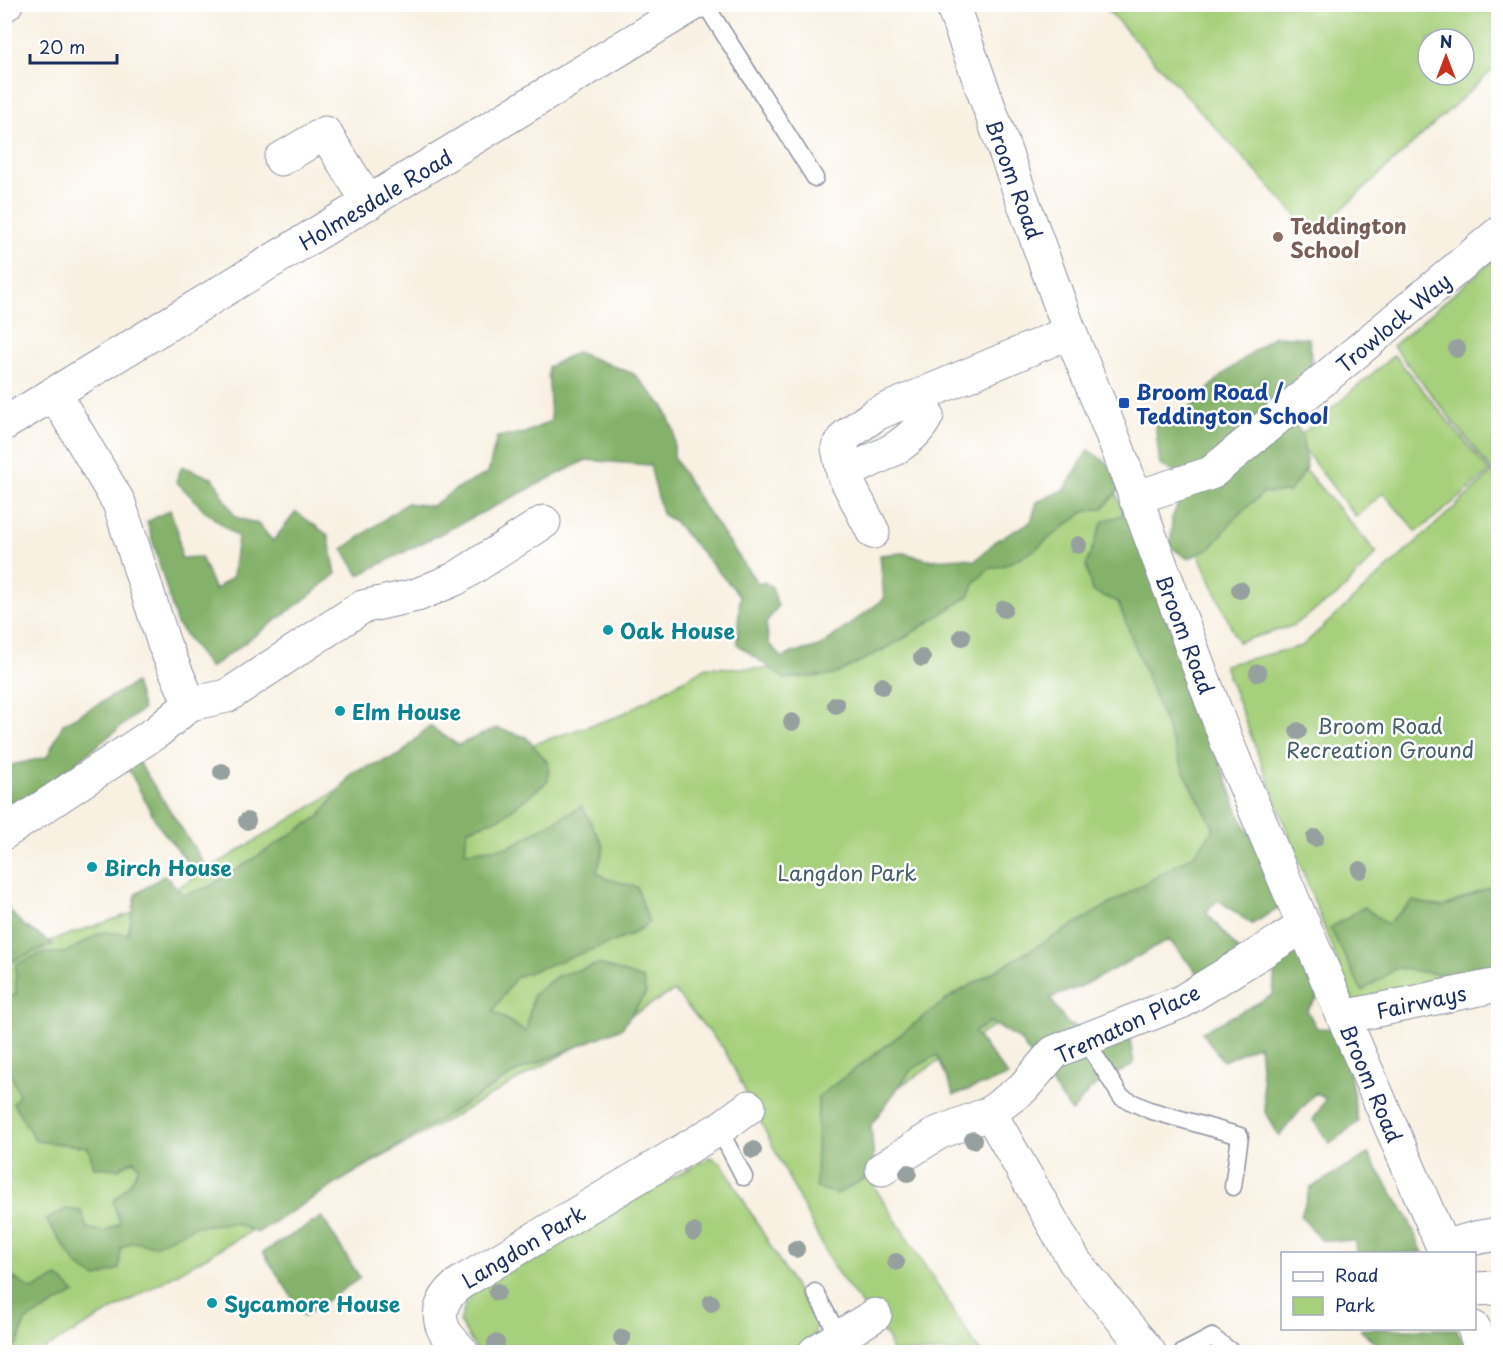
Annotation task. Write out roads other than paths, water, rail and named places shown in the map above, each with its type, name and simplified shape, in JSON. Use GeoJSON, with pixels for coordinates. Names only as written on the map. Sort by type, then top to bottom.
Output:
{"type":"FeatureCollection","features":[{"type":"Feature","properties":{"kind":"street","name":"Holmesdale Road"},"geometry":{"type":"LineString","coordinates":[[4,424],[694,4]]}},
{"type":"Feature","properties":{"kind":"street","name":"Broom Road"},"geometry":{"type":"LineString","coordinates":[[952,4],[1070,332],[1117,447],[1228,745],[1445,1250]]}},
{"type":"Feature","properties":{"kind":"street"},"geometry":{"type":"LineString","coordinates":[[281,159],[325,133],[369,203]]}},
{"type":"Feature","properties":{"kind":"street","name":"Trowlock Way"},"geometry":{"type":"LineString","coordinates":[[1135,498],[1211,473],[1498,234]]}},
{"type":"Feature","properties":{"kind":"street"},"geometry":{"type":"LineString","coordinates":[[873,532],[843,473],[905,442],[922,426],[927,415],[920,396],[1070,332]]}},
{"type":"Feature","properties":{"kind":"street"},"geometry":{"type":"LineString","coordinates":[[54,393],[119,503],[164,644],[190,704]]}},
{"type":"Feature","properties":{"kind":"street"},"geometry":{"type":"LineString","coordinates":[[4,833],[158,731],[190,704],[227,696],[362,607],[417,595],[455,579],[544,522]]}},
{"type":"Feature","properties":{"kind":"street","name":"Trematon Place"},"geometry":{"type":"LineString","coordinates":[[882,1169],[938,1133],[990,1113],[1023,1088],[1054,1052],[1181,1002],[1304,926]]}},
{"type":"Feature","properties":{"kind":"street","name":"Fairways"},"geometry":{"type":"LineString","coordinates":[[1344,1017],[1498,985]]}},
{"type":"Feature","properties":{"kind":"street","name":"Langdon Park"},"geometry":{"type":"LineString","coordinates":[[462,1353],[444,1330],[441,1317],[442,1303],[449,1291],[719,1129],[749,1107]]}},
{"type":"Feature","properties":{"kind":"street"},"geometry":{"type":"LineString","coordinates":[[990,1113],[1075,1262],[1149,1353]]}},
{"type":"Feature","properties":{"kind":"street"},"geometry":{"type":"LineString","coordinates":[[1445,1250],[1480,1237],[1498,1234]]}},
{"type":"Feature","properties":{"kind":"street"},"geometry":{"type":"LineString","coordinates":[[1476,1289],[1498,1288]]}},
{"type":"Feature","properties":{"kind":"street"},"geometry":{"type":"LineString","coordinates":[[827,1345],[875,1315]]}},
{"type":"Feature","properties":{"kind":"street"},"geometry":{"type":"LineString","coordinates":[[1474,1330],[1482,1353]]}},
{"type":"Feature","properties":{"kind":"lane"},"geometry":{"type":"LineString","coordinates":[[705,4],[814,178]]}},
{"type":"Feature","properties":{"kind":"lane"},"geometry":{"type":"LineString","coordinates":[[1085,1040],[1121,1097],[1149,1110],[1240,1136],[1233,1187]]}},
{"type":"Feature","properties":{"kind":"lane"},"geometry":{"type":"LineString","coordinates":[[719,1129],[744,1177]]}},
{"type":"Feature","properties":{"kind":"lane"},"geometry":{"type":"LineString","coordinates":[[815,1292],[827,1345]]}},
{"type":"Feature","properties":{"kind":"lane"},"geometry":{"type":"LineString","coordinates":[[1183,1353],[1212,1337],[1232,1353]]}},
{"type":"Feature","properties":{"kind":"place","name":"Teddington School"},"geometry":{"type":"Point","coordinates":[1278,237]}},
{"type":"Feature","properties":{"kind":"place","name":"Broom Road / Teddington School"},"geometry":{"type":"Point","coordinates":[1124,403]}},
{"type":"Feature","properties":{"kind":"place","name":"Oak House"},"geometry":{"type":"Point","coordinates":[608,630]}},
{"type":"Feature","properties":{"kind":"place","name":"Elm House"},"geometry":{"type":"Point","coordinates":[340,711]}},
{"type":"Feature","properties":{"kind":"place","name":"Birch House"},"geometry":{"type":"Point","coordinates":[92,867]}},
{"type":"Feature","properties":{"kind":"place","name":"Sycamore House"},"geometry":{"type":"Point","coordinates":[212,1303]}},
{"type":"Feature","properties":{"kind":"park label","name":"Broom Road Recreation Ground"},"geometry":{"type":"Point","coordinates":[1380,737]}}]}
